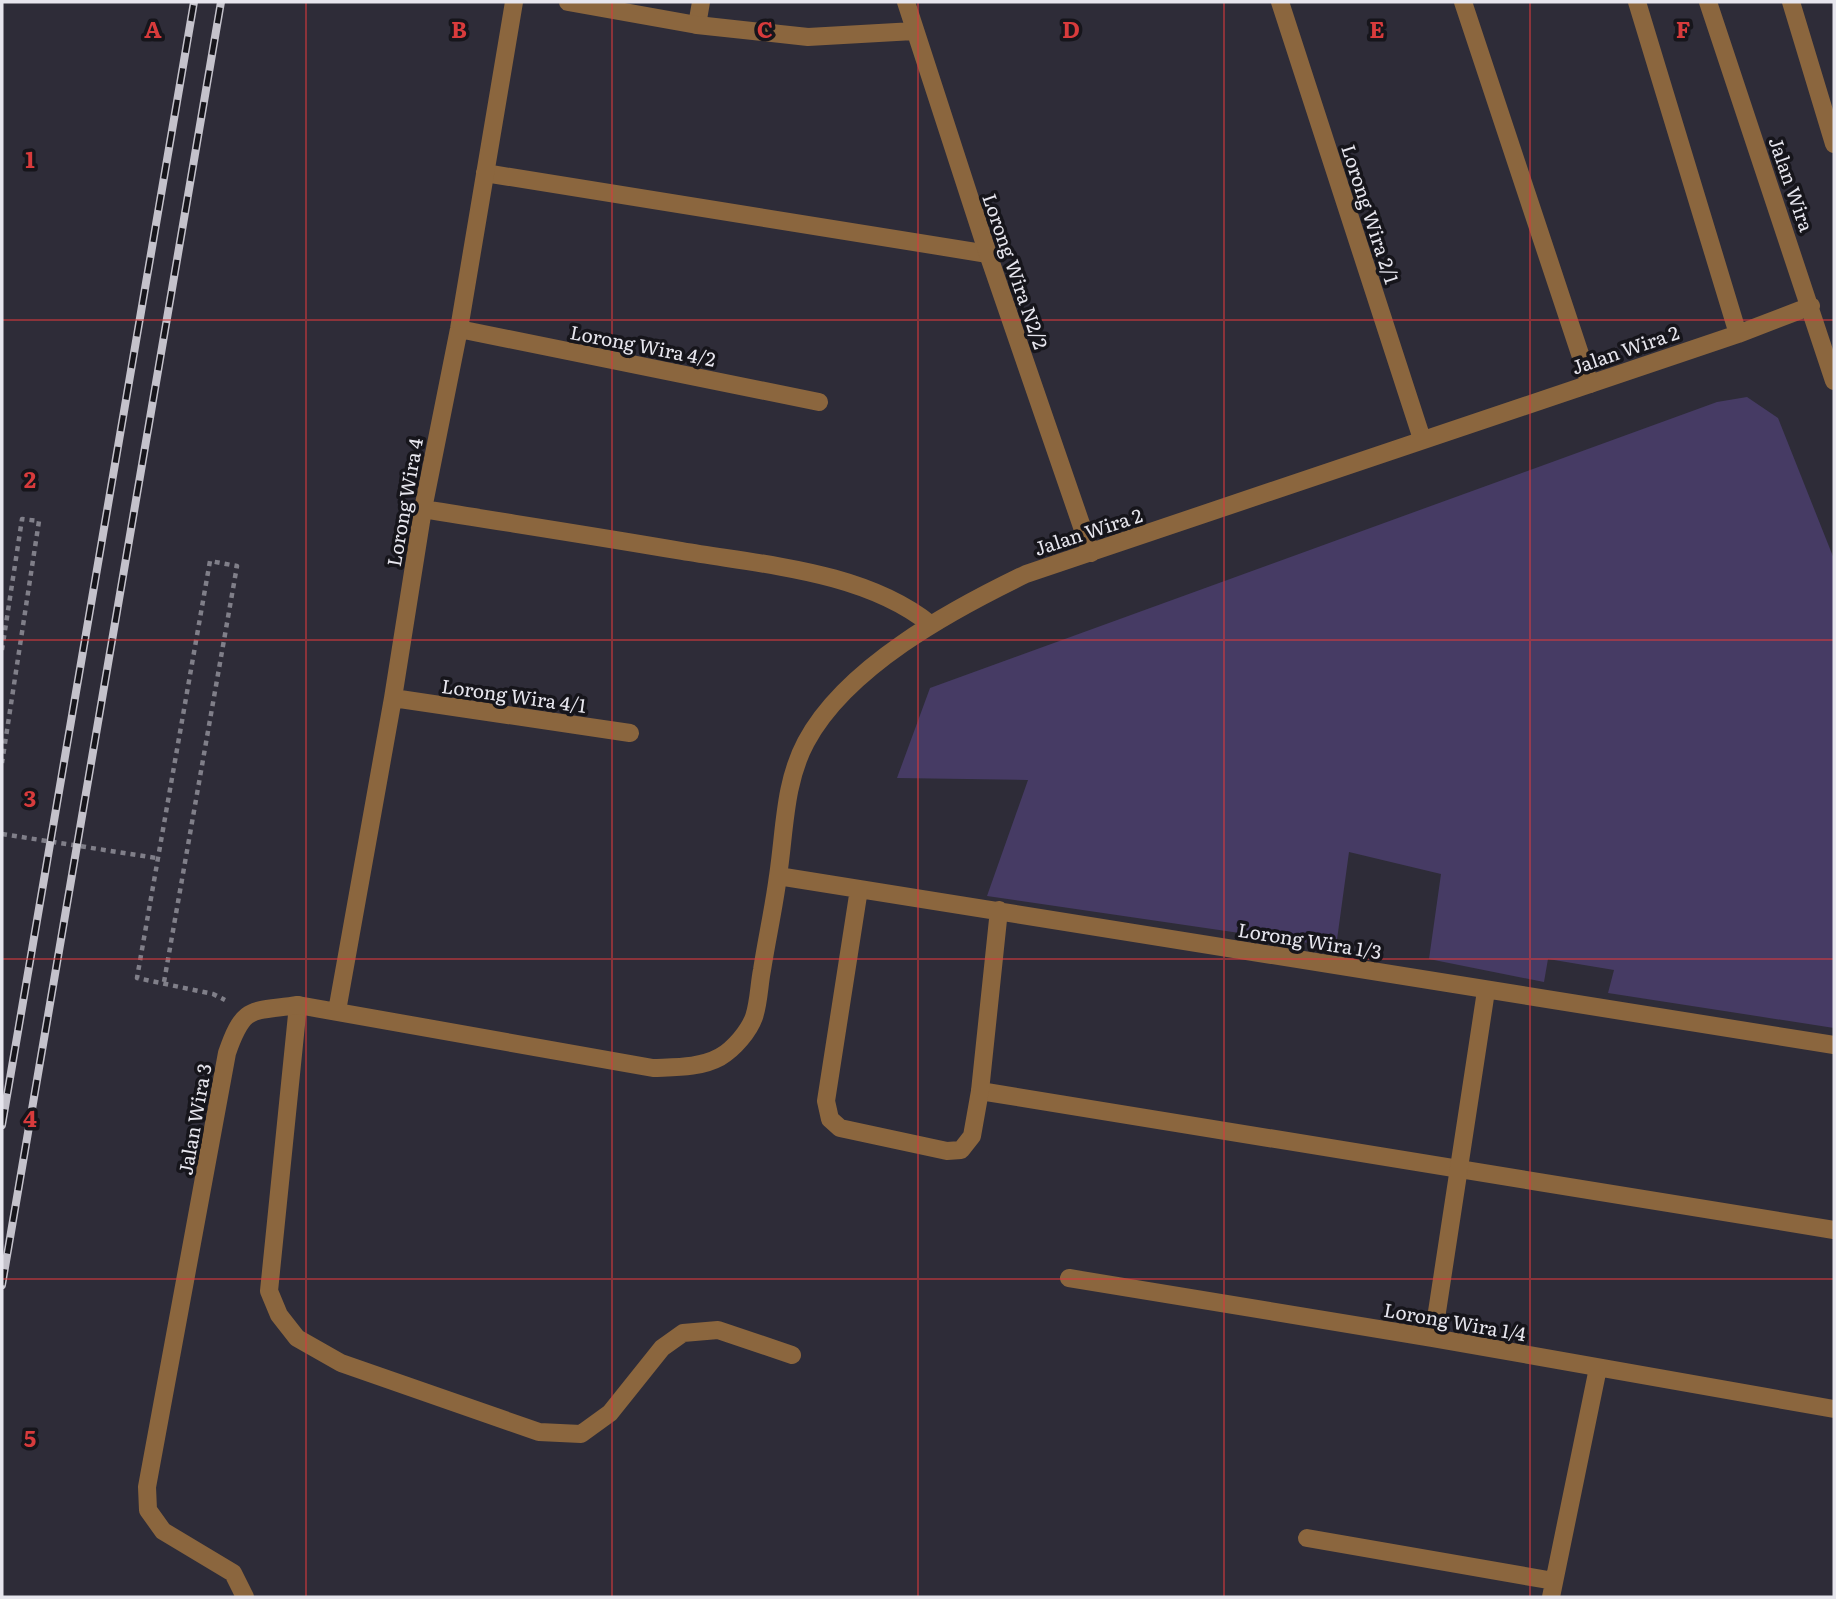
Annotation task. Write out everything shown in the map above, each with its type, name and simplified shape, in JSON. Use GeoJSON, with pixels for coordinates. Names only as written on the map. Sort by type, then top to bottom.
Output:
{"type":"FeatureCollection","features":[{"type":"Feature","properties":{"kind":"street","name":"Lorong Wira 4"},"geometry":{"type":"LineString","coordinates":[[337,1011],[393,698],[423,509],[459,329],[514,2]]}},
{"type":"Feature","properties":{"kind":"street"},"geometry":{"type":"LineString","coordinates":[[568,2],[697,25],[808,37],[914,32]]}},
{"type":"Feature","properties":{"kind":"street"},"geometry":{"type":"LineString","coordinates":[[697,25],[701,2]]}},
{"type":"Feature","properties":{"kind":"street","name":"Lorong Wira N2/2"},"geometry":{"type":"LineString","coordinates":[[906,2],[1090,553]]}},
{"type":"Feature","properties":{"kind":"street","name":"Lorong Wira 2/1"},"geometry":{"type":"LineString","coordinates":[[1280,2],[1422,439]]}},
{"type":"Feature","properties":{"kind":"street"},"geometry":{"type":"LineString","coordinates":[[1463,2],[1590,384]]}},
{"type":"Feature","properties":{"kind":"street"},"geometry":{"type":"LineString","coordinates":[[1637,2],[1738,334]]}},
{"type":"Feature","properties":{"kind":"street","name":"Jalan Wira"},"geometry":{"type":"LineString","coordinates":[[1708,2],[1834,381]]}},
{"type":"Feature","properties":{"kind":"street"},"geometry":{"type":"LineString","coordinates":[[1791,2],[1834,144]]}},
{"type":"Feature","properties":{"kind":"street"},"geometry":{"type":"LineString","coordinates":[[485,173],[988,254]]}},
{"type":"Feature","properties":{"kind":"street","name":"Jalan Wira 2"},"geometry":{"type":"LineString","coordinates":[[653,1068],[690,1067],[720,1057],[740,1039],[754,1018],[793,769],[824,712],[876,663],[930,624],[1026,574],[1738,334],[1811,306]]}},
{"type":"Feature","properties":{"kind":"street","name":"Lorong Wira 4/2"},"geometry":{"type":"LineString","coordinates":[[459,329],[818,402]]}},
{"type":"Feature","properties":{"kind":"street"},"geometry":{"type":"LineString","coordinates":[[423,509],[701,554],[849,582],[913,610],[930,624]]}},
{"type":"Feature","properties":{"kind":"street","name":"Lorong Wira 4/1"},"geometry":{"type":"LineString","coordinates":[[393,698],[630,733]]}},
{"type":"Feature","properties":{"kind":"street","name":"Lorong Wira 1/3"},"geometry":{"type":"LineString","coordinates":[[778,876],[1834,1045]]}},
{"type":"Feature","properties":{"kind":"street"},"geometry":{"type":"LineString","coordinates":[[859,889],[826,1101],[830,1119],[840,1128],[947,1151],[961,1150],[972,1136],[980,1091],[999,910]]}},
{"type":"Feature","properties":{"kind":"street"},"geometry":{"type":"LineString","coordinates":[[1433,1338],[1486,991]]}},
{"type":"Feature","properties":{"kind":"street"},"geometry":{"type":"LineString","coordinates":[[298,1005],[269,1291],[279,1315],[297,1338],[341,1363],[539,1432],[581,1434],[610,1413],[662,1348],[683,1333],[718,1330],[792,1355]]}},
{"type":"Feature","properties":{"kind":"street","name":"Jalan Wira 3"},"geometry":{"type":"LineString","coordinates":[[245,1597],[233,1573],[163,1531],[148,1510],[148,1487],[227,1053],[236,1027],[249,1013],[298,1005],[653,1068]]}},
{"type":"Feature","properties":{"kind":"street"},"geometry":{"type":"LineString","coordinates":[[980,1091],[1834,1230]]}},
{"type":"Feature","properties":{"kind":"street","name":"Lorong Wira 1/4"},"geometry":{"type":"LineString","coordinates":[[1069,1278],[1433,1338],[1834,1409]]}},
{"type":"Feature","properties":{"kind":"street"},"geometry":{"type":"LineString","coordinates":[[1307,1538],[1552,1589],[1598,1368]]}},
{"type":"Feature","properties":{"kind":"path"},"geometry":{"type":"LineString","coordinates":[[2,650],[22,519],[39,521],[2,763]]}},
{"type":"Feature","properties":{"kind":"path"},"geometry":{"type":"LineString","coordinates":[[163,982],[237,566],[210,561],[136,978],[213,994]]}},
{"type":"Feature","properties":{"kind":"path"},"geometry":{"type":"LineString","coordinates":[[2,834],[156,858]]}},
{"type":"Feature","properties":{"kind":"shaded area"},"geometry":{"type":"Polygon","coordinates":[[[1747,397],[1778,418],[1834,559],[1834,1028],[1608,993],[1614,970],[1548,959],[1544,982],[1429,959],[1441,874],[1349,852],[1336,947],[987,896],[1028,780],[897,778],[930,688],[1717,402],[1747,397]]]}},
{"type":"Feature","properties":{"kind":"railway"},"geometry":{"type":"LineString","coordinates":[[2,1125],[194,2]]}},
{"type":"Feature","properties":{"kind":"railway"},"geometry":{"type":"LineString","coordinates":[[2,1285],[221,2]]}}]}
